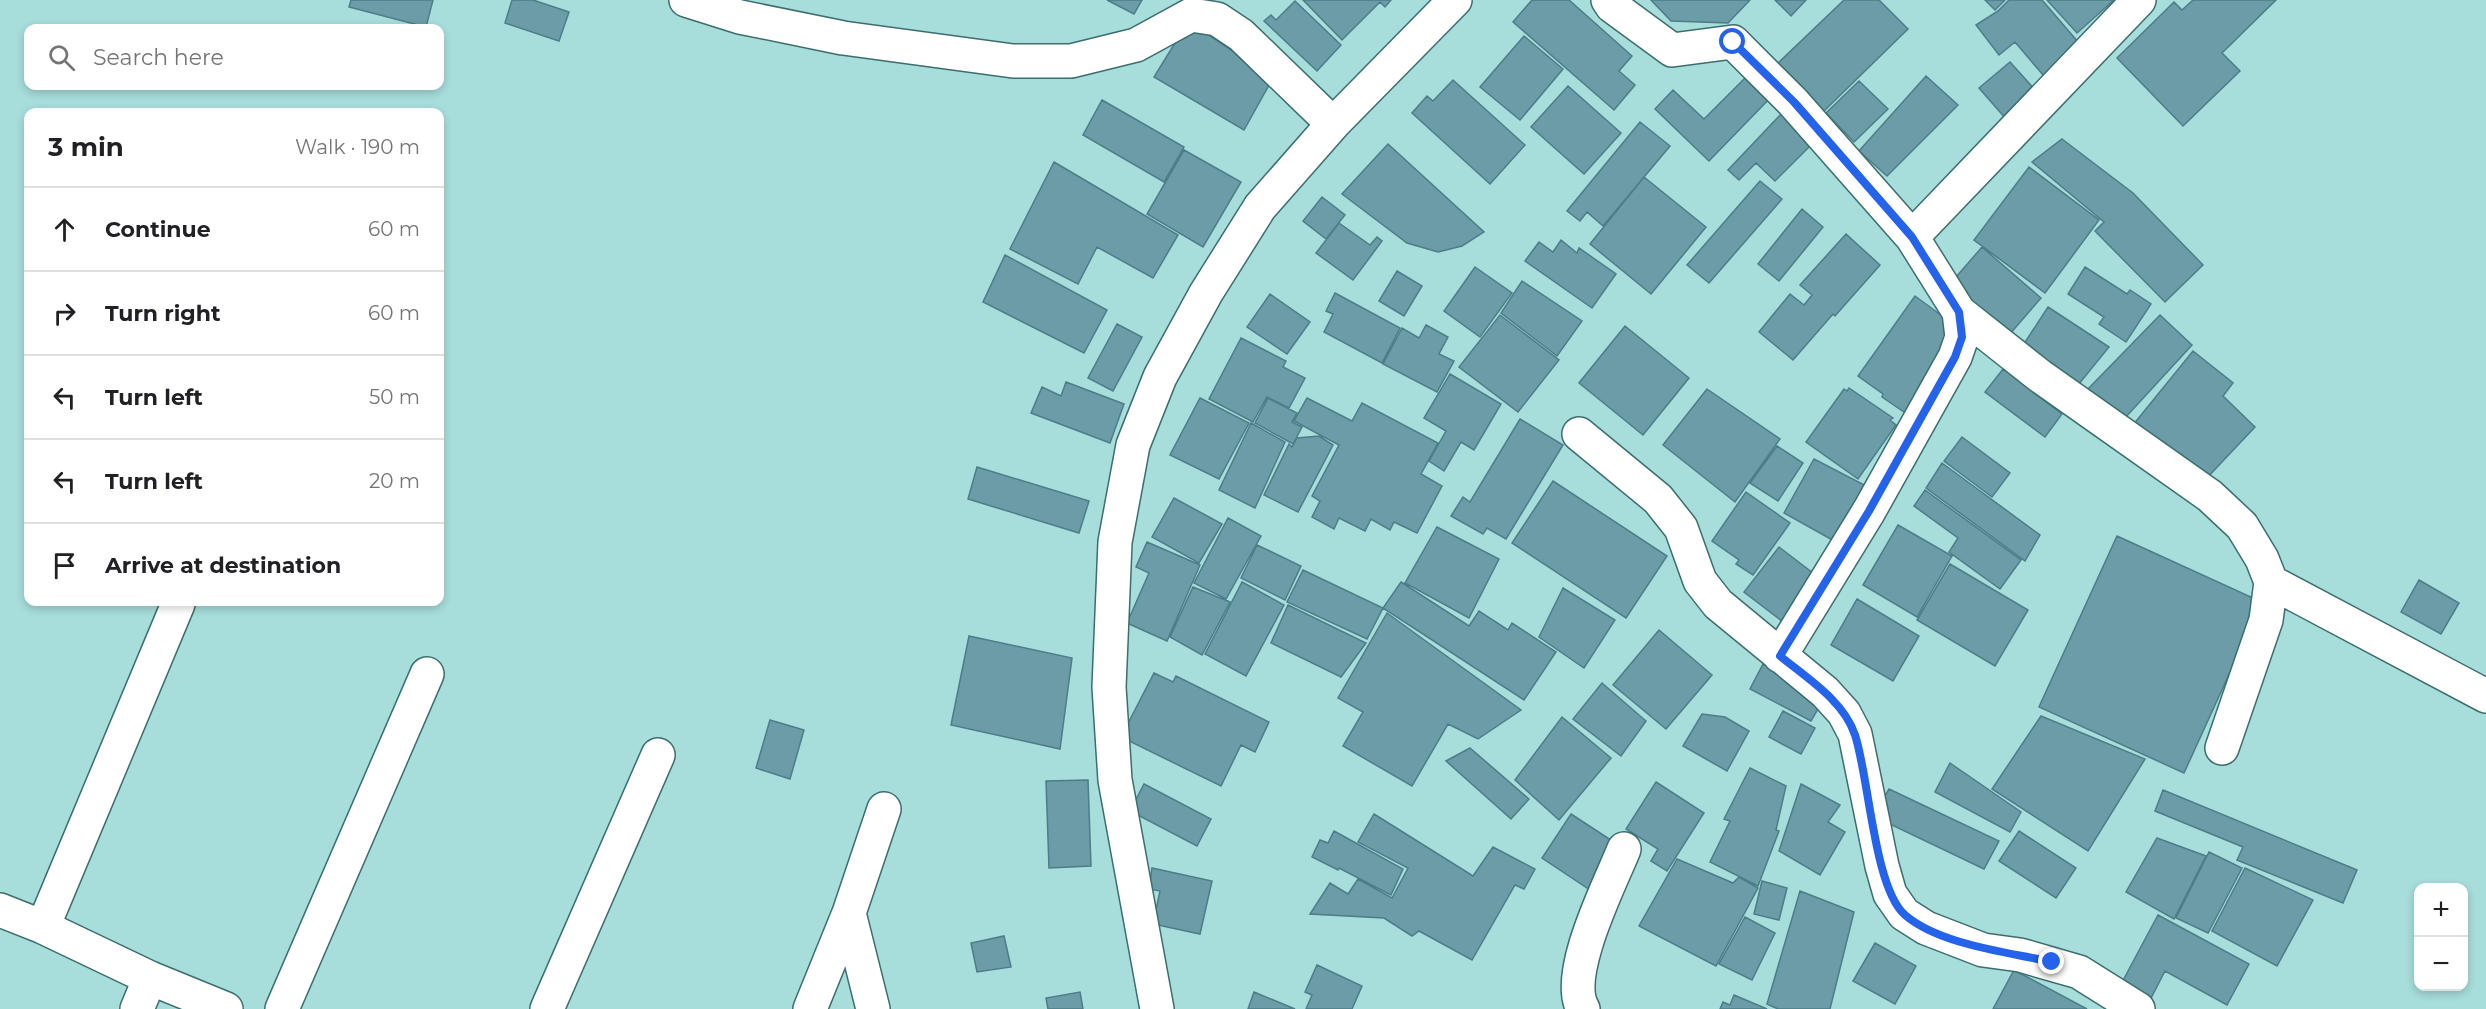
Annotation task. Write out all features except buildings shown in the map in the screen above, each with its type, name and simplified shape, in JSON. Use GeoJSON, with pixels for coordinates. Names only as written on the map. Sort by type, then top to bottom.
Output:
{"type":"FeatureCollection","features":[{"type":"Feature","properties":{"kind":"street"},"geometry":{"type":"LineString","coordinates":[[686,0],[740,17],[843,38],[1013,61],[1071,61],[1136,45],[1191,15],[1217,19],[1241,35],[1333,124]]}},
{"type":"Feature","properties":{"kind":"street"},"geometry":{"type":"LineString","coordinates":[[1157,1009],[1115,780],[1109,687],[1115,542],[1132,445],[1160,377],[1206,293],[1260,207],[1333,124],[1455,0]]}},
{"type":"Feature","properties":{"kind":"street"},"geometry":{"type":"LineString","coordinates":[[1608,0],[1612,6],[1672,50],[1733,42],[1794,102],[1912,237],[1959,312],[2040,376],[2134,440],[2210,496],[2242,526],[2262,559],[2271,582],[2266,620],[2222,748]]}},
{"type":"Feature","properties":{"kind":"street"},"geometry":{"type":"LineString","coordinates":[[1912,237],[2139,0]]}},
{"type":"Feature","properties":{"kind":"street"},"geometry":{"type":"LineString","coordinates":[[1780,656],[1852,541],[1955,357],[1962,337],[1959,312]]}},
{"type":"Feature","properties":{"kind":"street"},"geometry":{"type":"LineString","coordinates":[[1579,434],[1658,499],[1681,528],[1700,580],[1718,604],[1825,692],[1844,713],[1855,734],[1882,866],[1890,894],[1904,914],[1926,928],[1983,950],[2020,955],[2079,972],[2138,1009]]}},
{"type":"Feature","properties":{"kind":"street"},"geometry":{"type":"LineString","coordinates":[[2271,582],[2486,696]]}},
{"type":"Feature","properties":{"kind":"street"},"geometry":{"type":"LineString","coordinates":[[43,927],[177,606]]}},
{"type":"Feature","properties":{"kind":"street"},"geometry":{"type":"LineString","coordinates":[[282,1009],[428,674]]}},
{"type":"Feature","properties":{"kind":"street"},"geometry":{"type":"LineString","coordinates":[[547,1009],[658,755]]}},
{"type":"Feature","properties":{"kind":"street"},"geometry":{"type":"LineString","coordinates":[[810,1009],[849,913],[884,809]]}},
{"type":"Feature","properties":{"kind":"street"},"geometry":{"type":"LineString","coordinates":[[1583,1009],[1580,1004],[1578,979],[1584,949],[1624,849]]}},
{"type":"Feature","properties":{"kind":"street"},"geometry":{"type":"LineString","coordinates":[[0,910],[43,927],[150,978],[226,1009]]}},
{"type":"Feature","properties":{"kind":"street"},"geometry":{"type":"LineString","coordinates":[[849,913],[873,1009]]}},
{"type":"Feature","properties":{"kind":"street"},"geometry":{"type":"LineString","coordinates":[[137,1009],[150,978]]}},
{"type":"Feature","properties":{"kind":"route"},"geometry":{"type":"LineString","coordinates":[[1733,42],[1794,102],[1912,237],[1959,312],[1962,337],[1955,357],[1869,511],[1780,656],[1825,692],[1844,713],[1855,734],[1882,866],[1890,894],[1904,914],[1926,928],[1983,950],[2052,962]]}}]}
